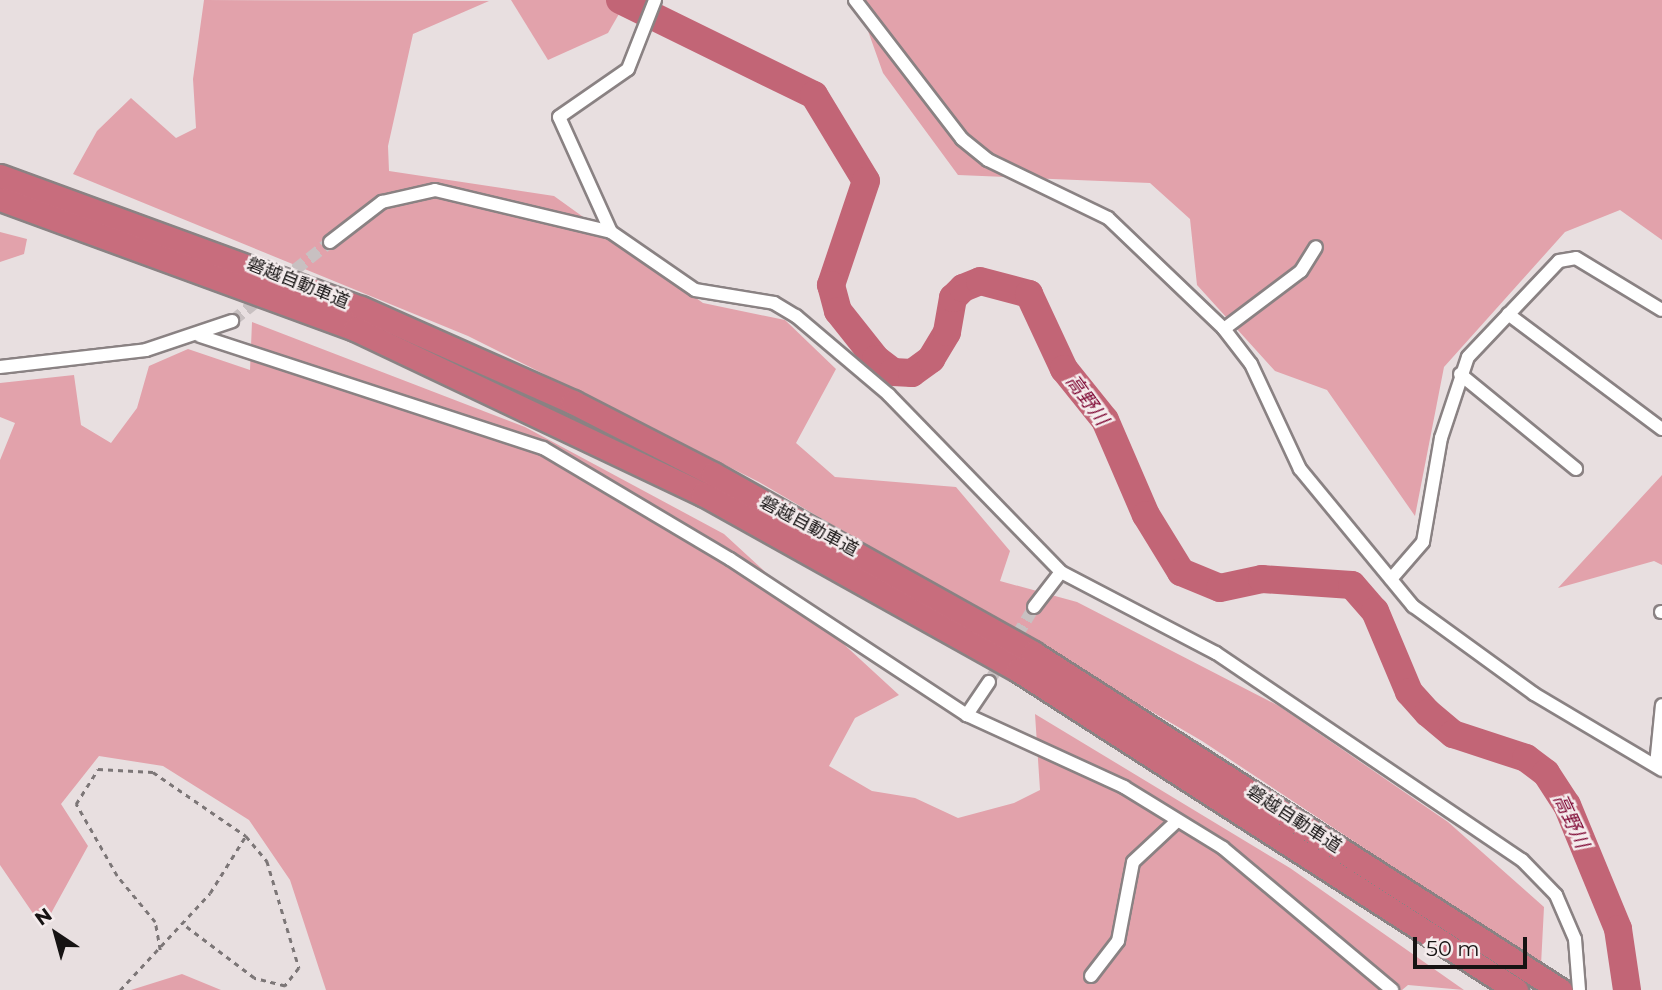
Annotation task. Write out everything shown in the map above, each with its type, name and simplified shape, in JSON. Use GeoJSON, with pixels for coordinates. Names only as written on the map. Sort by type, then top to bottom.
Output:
{"type":"FeatureCollection","features":[{"type":"Feature","properties":{"kind":"highway","name":"磐越自動車道"},"geometry":{"type":"LineString","coordinates":[[0,176],[361,308],[572,402],[713,474],[1032,653],[1560,990]]}},
{"type":"Feature","properties":{"kind":"highway","name":"磐越自動車道"},"geometry":{"type":"LineString","coordinates":[[0,199],[355,329],[703,494],[1018,670],[1516,990]]}},
{"type":"Feature","properties":{"kind":"street"},"geometry":{"type":"LineString","coordinates":[[611,232],[559,117],[628,69],[647,30],[655,0]]}},
{"type":"Feature","properties":{"kind":"street"},"geometry":{"type":"LineString","coordinates":[[855,0],[962,139],[988,160],[1108,218],[1224,329],[1251,364],[1300,469],[1413,606],[1534,694],[1659,767],[1662,705]]}},
{"type":"Feature","properties":{"kind":"street"},"geometry":{"type":"LineString","coordinates":[[330,242],[382,202],[435,190],[611,232],[695,290],[774,303],[796,316],[889,395],[1061,572],[1227,660],[1522,860],[1556,895],[1576,939],[1579,990]]}},
{"type":"Feature","properties":{"kind":"street"},"geometry":{"type":"LineString","coordinates":[[1224,329],[1301,271],[1316,247]]}},
{"type":"Feature","properties":{"kind":"street"},"geometry":{"type":"LineString","coordinates":[[1391,579],[1423,542],[1460,374],[1508,314],[1567,257],[1662,310]]}},
{"type":"Feature","properties":{"kind":"street"},"geometry":{"type":"LineString","coordinates":[[1508,314],[1662,429]]}},
{"type":"Feature","properties":{"kind":"street"},"geometry":{"type":"LineString","coordinates":[[0,367],[77,361],[200,336],[232,321]]}},
{"type":"Feature","properties":{"kind":"street"},"geometry":{"type":"LineString","coordinates":[[200,336],[543,448],[730,559],[967,715],[1124,787],[1223,848],[1392,990]]}},
{"type":"Feature","properties":{"kind":"street"},"geometry":{"type":"LineString","coordinates":[[1460,374],[1576,469]]}},
{"type":"Feature","properties":{"kind":"street"},"geometry":{"type":"LineString","coordinates":[[1034,607],[1061,572]]}},
{"type":"Feature","properties":{"kind":"street"},"geometry":{"type":"LineString","coordinates":[[967,715],[989,682]]}},
{"type":"Feature","properties":{"kind":"street"},"geometry":{"type":"LineString","coordinates":[[1091,976],[1118,941],[1133,862],[1177,821]]}},
{"type":"Feature","properties":{"kind":"path"},"geometry":{"type":"LineString","coordinates":[[160,950],[155,922],[117,876],[76,804],[99,769],[153,772],[246,836],[267,861],[299,968],[285,986],[254,978],[184,925]]}},
{"type":"Feature","properties":{"kind":"path"},"geometry":{"type":"LineString","coordinates":[[120,990],[184,925],[246,836]]}},
{"type":"Feature","properties":{"kind":"shaded area"},"geometry":{"type":"Polygon","coordinates":[[[204,0],[489,1],[413,34],[388,146],[389,171],[554,196],[703,303],[785,320],[836,369],[796,443],[835,477],[956,487],[1010,551],[1000,581],[1077,602],[1279,706],[1448,822],[1544,907],[1541,965],[1202,741],[759,482],[468,336],[73,174],[97,131],[131,98],[176,138],[196,128],[193,79],[204,0]]]}},
{"type":"Feature","properties":{"kind":"shaded area"},"geometry":{"type":"Polygon","coordinates":[[[511,0],[627,0],[608,33],[548,60],[511,0]]]}},
{"type":"Feature","properties":{"kind":"shaded area"},"geometry":{"type":"Polygon","coordinates":[[[857,0],[1662,0],[1662,240],[1620,210],[1565,232],[1444,367],[1415,516],[1327,390],[1275,371],[1197,285],[1190,219],[1150,183],[958,175],[883,73],[857,0]]]}},
{"type":"Feature","properties":{"kind":"shaded area"},"geometry":{"type":"Polygon","coordinates":[[[0,232],[27,239],[24,254],[0,262],[0,232]]]}},
{"type":"Feature","properties":{"kind":"shaded area"},"geometry":{"type":"Polygon","coordinates":[[[252,322],[525,427],[724,534],[899,695],[855,718],[829,766],[872,791],[915,798],[958,818],[1014,803],[1040,790],[1035,714],[1290,868],[1464,990],[1408,985],[1402,990],[326,990],[290,880],[249,820],[163,766],[99,756],[61,804],[88,846],[43,928],[0,865],[0,460],[15,423],[0,417],[0,383],[74,375],[81,425],[111,443],[137,408],[149,366],[188,349],[250,370],[252,322]]]}},
{"type":"Feature","properties":{"kind":"shaded area"},"geometry":{"type":"Polygon","coordinates":[[[1662,475],[1662,565],[1654,561],[1558,588],[1662,475]]]}},
{"type":"Feature","properties":{"kind":"shaded area"},"geometry":{"type":"Polygon","coordinates":[[[182,974],[221,990],[131,990],[182,974]]]}},
{"type":"Feature","properties":{"kind":"waterway","name":"高野川"},"geometry":{"type":"LineString","coordinates":[[620,0],[814,95],[866,181],[831,285],[838,311],[876,359],[893,372],[912,373],[931,359],[947,332],[953,298],[963,288],[980,281],[1029,294],[1064,369],[1105,420],[1146,515],[1181,572],[1220,588],[1262,579],[1352,585],[1375,611],[1409,692],[1428,713],[1453,734],[1526,758],[1546,773],[1567,805],[1618,929],[1627,990]]}},
{"type":"Feature","properties":{"kind":"tunnel"},"geometry":{"type":"LineString","coordinates":[[281,281],[330,242]]}},
{"type":"Feature","properties":{"kind":"tunnel"},"geometry":{"type":"LineString","coordinates":[[232,321],[265,295]]}},
{"type":"Feature","properties":{"kind":"tunnel"},"geometry":{"type":"LineString","coordinates":[[989,682],[1034,607]]}}]}
